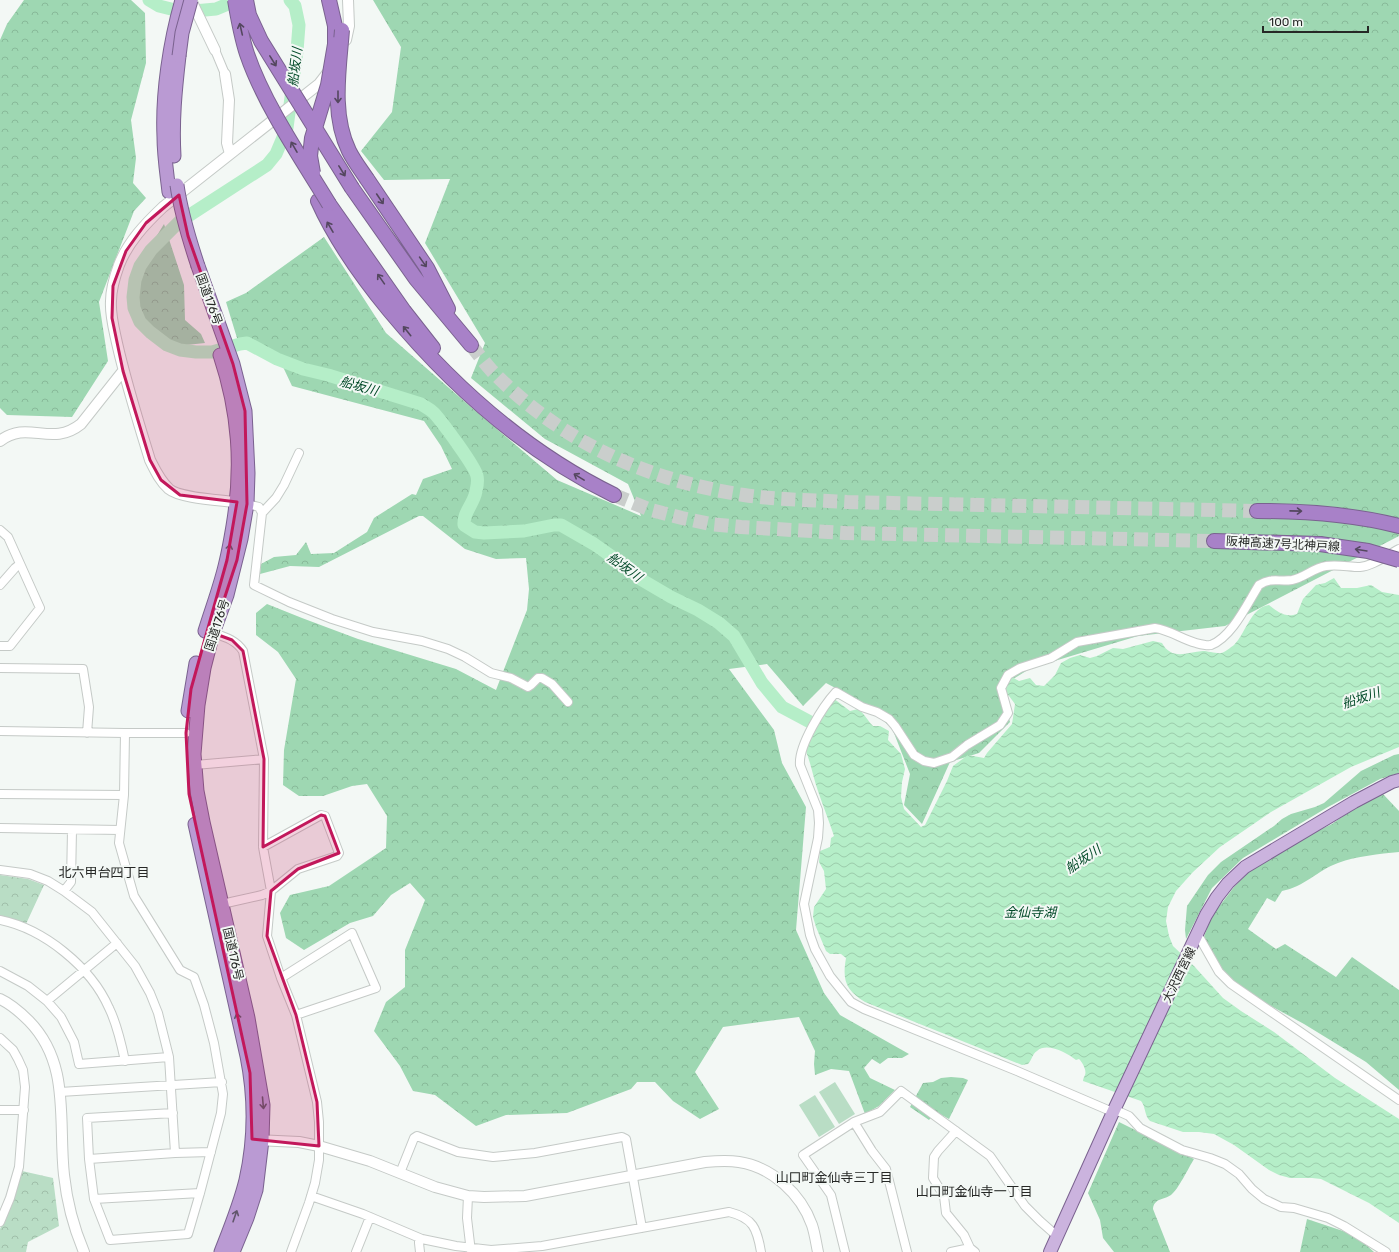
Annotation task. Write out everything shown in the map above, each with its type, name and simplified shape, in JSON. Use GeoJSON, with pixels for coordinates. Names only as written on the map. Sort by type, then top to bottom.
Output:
{"type":"FeatureCollection","features":[{"type":"Feature","properties":{"kind":"highway","name":"国道176号"},"geometry":{"type":"LineString","coordinates":[[182,0],[174,55],[172,128],[173,189],[180,205],[194,269],[245,411],[248,473],[242,503],[227,560],[195,666],[186,733],[189,794],[199,847],[250,1073],[257,1140],[256,1190],[245,1225],[234,1252]]}},
{"type":"Feature","properties":{"kind":"highway","name":"国道176号"},"geometry":{"type":"LineString","coordinates":[[174,55],[191,0]]}},
{"type":"Feature","properties":{"kind":"highway"},"geometry":{"type":"LineString","coordinates":[[235,0],[240,28],[248,54],[262,88],[297,151],[323,203],[404,311],[431,345],[517,434],[560,466],[588,483],[614,495]]}},
{"type":"Feature","properties":{"kind":"highway"},"geometry":{"type":"LineString","coordinates":[[246,0],[249,15],[261,41],[352,188],[416,279],[471,345]]}},
{"type":"Feature","properties":{"kind":"highway"},"geometry":{"type":"LineString","coordinates":[[323,203],[310,156],[312,138],[328,85],[335,44],[335,26],[329,0]]}},
{"type":"Feature","properties":{"kind":"highway"},"geometry":{"type":"LineString","coordinates":[[337,0],[342,30],[338,80],[338,106],[342,130],[349,150],[427,268],[460,332]]}},
{"type":"Feature","properties":{"kind":"highway","name":"国道176号"},"geometry":{"type":"LineString","coordinates":[[220,1252],[235,1216],[246,1180],[257,1140],[263,1105],[258,1068],[248,1018],[197,791],[195,733],[204,668],[237,560],[242,503]]}},
{"type":"Feature","properties":{"kind":"highway"},"geometry":{"type":"LineString","coordinates":[[1257,511],[1306,512],[1341,515],[1380,521],[1399,526]]}},
{"type":"Feature","properties":{"kind":"highway","name":"阪神高速7号北神戸線"},"geometry":{"type":"LineString","coordinates":[[1214,541],[1320,544],[1368,551],[1399,560]]}},
{"type":"Feature","properties":{"kind":"main road","name":"大沢西宮線"},"geometry":{"type":"LineString","coordinates":[[1050,1252],[1114,1110],[1193,946],[1206,915],[1217,897],[1228,883],[1245,867],[1354,802],[1392,782],[1399,780]]}},
{"type":"Feature","properties":{"kind":"street"},"geometry":{"type":"LineString","coordinates":[[191,0],[225,74],[229,100],[227,143],[230,154]]}},
{"type":"Feature","properties":{"kind":"street"},"geometry":{"type":"LineString","coordinates":[[308,92],[320,78],[327,64],[330,49],[331,32],[325,0]]}},
{"type":"Feature","properties":{"kind":"street"},"geometry":{"type":"LineString","coordinates":[[348,0],[349,26],[346,43],[320,84],[163,207],[146,223],[135,237],[119,265],[113,286],[111,301],[112,318],[123,371],[150,460],[160,480],[169,490],[180,495],[242,503],[259,507],[262,513],[254,584],[289,602],[332,619],[373,632],[422,641],[448,649],[465,657],[491,673],[511,678],[528,686],[538,678],[542,678],[552,684],[568,702]]}},
{"type":"Feature","properties":{"kind":"street"},"geometry":{"type":"LineString","coordinates":[[0,441],[15,433],[23,432],[52,435],[68,432],[76,428],[81,424],[123,371]]}},
{"type":"Feature","properties":{"kind":"street"},"geometry":{"type":"LineString","coordinates":[[262,513],[276,498],[284,485],[299,453]]}},
{"type":"Feature","properties":{"kind":"street"},"geometry":{"type":"LineString","coordinates":[[0,530],[8,537],[40,608],[10,646],[0,646]]}},
{"type":"Feature","properties":{"kind":"street"},"geometry":{"type":"LineString","coordinates":[[1386,1252],[1328,1218],[1294,1208],[1281,1207],[1264,1199],[1252,1189],[1239,1174],[1225,1164],[1182,1150],[1140,1128],[1129,1116],[1114,1110],[1108,1110],[1017,1071],[864,1009],[852,1002],[830,976],[815,949],[810,935],[804,904],[818,838],[819,823],[818,810],[800,765],[804,741],[830,698],[836,692],[862,707],[877,712],[888,719],[895,726],[914,755],[924,761],[934,763],[938,762],[952,757],[967,745],[1000,725],[1008,713],[1001,688],[1008,675],[1020,668],[1051,658],[1077,642],[1155,628],[1164,629],[1195,643],[1209,645],[1220,640],[1231,630],[1259,585],[1276,579],[1291,580],[1298,578],[1316,568],[1327,566],[1361,567],[1371,564],[1399,549]]}},
{"type":"Feature","properties":{"kind":"street"},"geometry":{"type":"LineString","coordinates":[[0,585],[20,564]]}},
{"type":"Feature","properties":{"kind":"street"},"geometry":{"type":"LineString","coordinates":[[214,632],[239,644],[243,651],[264,760],[263,846],[271,891],[267,936],[281,978],[296,1015],[317,1102],[319,1122],[319,1160],[311,1196],[291,1252]]}},
{"type":"Feature","properties":{"kind":"street"},"geometry":{"type":"LineString","coordinates":[[0,668],[83,669],[89,707],[88,733]]}},
{"type":"Feature","properties":{"kind":"street"},"geometry":{"type":"LineString","coordinates":[[0,731],[186,733]]}},
{"type":"Feature","properties":{"kind":"street"},"geometry":{"type":"LineString","coordinates":[[125,733],[124,795],[118,843],[134,896],[180,970],[194,977],[214,1042],[223,1094],[221,1113],[188,1234],[110,1240],[94,1199],[89,1159],[87,1118],[173,1113]]}},
{"type":"Feature","properties":{"kind":"street"},"geometry":{"type":"LineString","coordinates":[[195,765],[264,760]]}},
{"type":"Feature","properties":{"kind":"street"},"geometry":{"type":"LineString","coordinates":[[0,794],[124,795]]}},
{"type":"Feature","properties":{"kind":"street"},"geometry":{"type":"LineString","coordinates":[[222,904],[262,895],[271,891],[298,869],[337,856],[339,853],[325,816],[321,815],[263,846]]}},
{"type":"Feature","properties":{"kind":"street"},"geometry":{"type":"LineString","coordinates":[[0,828],[120,830]]}},
{"type":"Feature","properties":{"kind":"street"},"geometry":{"type":"LineString","coordinates":[[64,891],[71,882],[72,830]]}},
{"type":"Feature","properties":{"kind":"street"},"geometry":{"type":"LineString","coordinates":[[0,870],[30,874],[48,881],[64,891],[92,912],[135,966],[150,993],[158,1013],[168,1057],[175,1153]]}},
{"type":"Feature","properties":{"kind":"street"},"geometry":{"type":"LineString","coordinates":[[0,920],[15,923],[47,940],[67,954],[84,970],[109,1006],[118,1030],[125,1060]]}},
{"type":"Feature","properties":{"kind":"street"},"geometry":{"type":"LineString","coordinates":[[281,978],[352,933],[376,988],[296,1015]]}},
{"type":"Feature","properties":{"kind":"street"},"geometry":{"type":"LineString","coordinates":[[1198,935],[1219,972],[1231,984],[1399,1100]]}},
{"type":"Feature","properties":{"kind":"street"},"geometry":{"type":"LineString","coordinates":[[47,1001],[117,943]]}},
{"type":"Feature","properties":{"kind":"street"},"geometry":{"type":"LineString","coordinates":[[0,971],[28,986],[47,1001],[61,1017],[74,1042],[79,1064],[168,1057]]}},
{"type":"Feature","properties":{"kind":"street"},"geometry":{"type":"LineString","coordinates":[[0,999],[23,1014],[34,1026],[46,1041],[54,1059],[60,1092],[66,1194],[71,1218],[84,1252]]}},
{"type":"Feature","properties":{"kind":"street"},"geometry":{"type":"LineString","coordinates":[[0,1038],[13,1050],[23,1070],[25,1087],[19,1167],[10,1198],[0,1222]]}},
{"type":"Feature","properties":{"kind":"street"},"geometry":{"type":"LineString","coordinates":[[60,1092],[222,1082]]}},
{"type":"Feature","properties":{"kind":"street"},"geometry":{"type":"LineString","coordinates":[[845,1252],[831,1195],[803,1155],[854,1122],[880,1112],[901,1091],[990,1156],[1025,1206],[1057,1236]]}},
{"type":"Feature","properties":{"kind":"street"},"geometry":{"type":"LineString","coordinates":[[0,1110],[24,1110]]}},
{"type":"Feature","properties":{"kind":"street"},"geometry":{"type":"LineString","coordinates":[[854,1122],[872,1151],[886,1169],[907,1252]]}},
{"type":"Feature","properties":{"kind":"street"},"geometry":{"type":"LineString","coordinates":[[951,1252],[973,1250],[964,1235],[946,1213],[944,1196],[933,1178],[934,1157],[938,1150],[956,1131]]}},
{"type":"Feature","properties":{"kind":"street"},"geometry":{"type":"LineString","coordinates":[[400,1173],[414,1138],[417,1136],[458,1152],[493,1157],[535,1153],[622,1136],[626,1139],[642,1228]]}},
{"type":"Feature","properties":{"kind":"street"},"geometry":{"type":"LineString","coordinates":[[257,1140],[299,1142],[319,1146],[370,1161],[435,1187],[468,1196],[484,1197],[525,1196],[705,1162],[739,1162],[766,1171],[780,1180],[794,1194],[807,1213],[812,1226],[818,1252]]}},
{"type":"Feature","properties":{"kind":"street"},"geometry":{"type":"LineString","coordinates":[[89,1159],[211,1152]]}},
{"type":"Feature","properties":{"kind":"street"},"geometry":{"type":"LineString","coordinates":[[94,1199],[200,1193]]}},
{"type":"Feature","properties":{"kind":"street"},"geometry":{"type":"LineString","coordinates":[[311,1196],[370,1217],[419,1238],[471,1250],[522,1250],[729,1212],[743,1216],[754,1226],[758,1235],[761,1252]]}},
{"type":"Feature","properties":{"kind":"street"},"geometry":{"type":"LineString","coordinates":[[468,1196],[467,1218],[471,1250]]}},
{"type":"Feature","properties":{"kind":"street"},"geometry":{"type":"LineString","coordinates":[[356,1252],[370,1217]]}},
{"type":"Feature","properties":{"kind":"street"},"geometry":{"type":"LineString","coordinates":[[419,1238],[420,1252]]}},
{"type":"Feature","properties":{"kind":"highlighted area"},"geometry":{"type":"Polygon","coordinates":[[[179,195],[188,236],[233,364],[245,411],[247,504],[237,560],[213,633],[232,640],[243,651],[264,759],[263,847],[321,815],[325,816],[339,853],[298,869],[271,891],[267,936],[296,1015],[317,1102],[319,1146],[252,1139],[250,1073],[189,794],[186,733],[191,689],[227,560],[237,502],[180,495],[161,480],[150,460],[123,371],[112,318],[113,286],[126,251],[146,223],[179,195]]]}},
{"type":"Feature","properties":{"kind":"green space"},"geometry":{"type":"Polygon","coordinates":[[[24,0],[131,0],[145,13],[146,63],[131,120],[136,158],[133,183],[146,198],[134,211],[99,302],[108,361],[72,417],[7,415],[0,408],[0,40],[7,24],[24,0]]]}},
{"type":"Feature","properties":{"kind":"green space"},"geometry":{"type":"Polygon","coordinates":[[[373,0],[1399,0],[1399,536],[1225,626],[1138,636],[1031,668],[1000,687],[1010,722],[979,753],[950,762],[922,824],[904,805],[910,774],[892,728],[858,700],[826,683],[803,706],[767,664],[729,669],[774,730],[782,763],[806,807],[796,930],[824,993],[840,1015],[909,1054],[902,1058],[888,1058],[880,1064],[872,1059],[864,1068],[870,1078],[895,1090],[879,1106],[865,1114],[849,1071],[831,1069],[815,1075],[815,1051],[799,1017],[723,1027],[695,1072],[719,1109],[700,1119],[673,1101],[655,1082],[637,1082],[631,1089],[567,1113],[506,1115],[476,1126],[435,1095],[413,1091],[400,1066],[374,1031],[386,1002],[405,987],[405,950],[425,900],[410,883],[391,895],[373,916],[350,923],[304,950],[286,938],[280,913],[290,895],[329,886],[386,848],[387,816],[367,784],[352,786],[323,796],[299,796],[283,785],[284,750],[296,679],[278,652],[256,635],[256,613],[267,604],[358,639],[456,669],[496,690],[527,610],[529,589],[526,558],[496,559],[465,549],[423,516],[419,516],[319,567],[290,566],[260,574],[261,564],[274,557],[296,555],[306,542],[311,554],[334,553],[367,532],[374,518],[412,494],[416,495],[423,479],[452,469],[441,446],[424,421],[292,386],[276,352],[237,338],[226,302],[246,293],[324,237],[386,333],[557,480],[641,516],[628,484],[545,439],[471,378],[485,343],[425,243],[450,179],[384,180],[361,151],[392,112],[401,47],[373,0]]]}},
{"type":"Feature","properties":{"kind":"green space"},"geometry":{"type":"Polygon","coordinates":[[[164,224],[184,285],[185,320],[201,334],[205,343],[177,346],[148,328],[137,302],[139,265],[164,224]]]}},
{"type":"Feature","properties":{"kind":"green space"},"geometry":{"type":"Polygon","coordinates":[[[1399,754],[1399,773],[1380,779],[1328,807],[1243,858],[1212,888],[1186,939],[1185,930],[1187,906],[1208,875],[1221,862],[1282,819],[1291,814],[1324,803],[1361,771],[1399,754]]]}},
{"type":"Feature","properties":{"kind":"green space"},"geometry":{"type":"Polygon","coordinates":[[[1383,794],[1399,811],[1399,852],[1360,857],[1338,863],[1297,886],[1282,891],[1275,902],[1267,898],[1248,929],[1276,949],[1285,944],[1336,977],[1352,957],[1399,990],[1399,1090],[1366,1062],[1304,1024],[1240,989],[1220,968],[1203,939],[1212,916],[1234,887],[1253,868],[1299,840],[1332,824],[1357,806],[1383,794]]]}},
{"type":"Feature","properties":{"kind":"green space"},"geometry":{"type":"Polygon","coordinates":[[[0,875],[28,879],[44,885],[26,924],[0,916],[0,875]]]}},
{"type":"Feature","properties":{"kind":"green space"},"geometry":{"type":"Polygon","coordinates":[[[951,1077],[968,1080],[949,1119],[936,1112],[929,1120],[910,1107],[923,1083],[951,1077]]]}},
{"type":"Feature","properties":{"kind":"green space"},"geometry":{"type":"Polygon","coordinates":[[[835,1082],[855,1114],[839,1124],[819,1092],[835,1082]]]}},
{"type":"Feature","properties":{"kind":"green space"},"geometry":{"type":"Polygon","coordinates":[[[815,1095],[835,1127],[819,1137],[799,1105],[815,1095]]]}},
{"type":"Feature","properties":{"kind":"green space"},"geometry":{"type":"Polygon","coordinates":[[[1119,1122],[1194,1159],[1174,1192],[1168,1197],[1157,1201],[1154,1205],[1153,1209],[1170,1252],[1114,1252],[1103,1238],[1100,1220],[1088,1193],[1119,1122]]]}},
{"type":"Feature","properties":{"kind":"green space"},"geometry":{"type":"Polygon","coordinates":[[[22,1171],[53,1178],[59,1226],[28,1242],[26,1252],[0,1252],[0,1229],[13,1201],[22,1171]]]}},
{"type":"Feature","properties":{"kind":"green space"},"geometry":{"type":"Polygon","coordinates":[[[1307,1219],[1355,1235],[1374,1252],[1300,1252],[1307,1219]]]}},
{"type":"Feature","properties":{"kind":"water","name":"金仙寺湖"},"geometry":{"type":"Polygon","coordinates":[[[1334,578],[1341,588],[1357,588],[1371,585],[1382,592],[1399,595],[1399,747],[1351,767],[1271,812],[1220,847],[1193,872],[1176,891],[1168,907],[1166,921],[1173,946],[1194,966],[1223,998],[1274,1032],[1335,1078],[1399,1119],[1399,1223],[1369,1203],[1321,1179],[1290,1178],[1279,1175],[1269,1170],[1234,1145],[1214,1134],[1183,1132],[1150,1121],[1141,1101],[1083,1081],[1085,1075],[1084,1066],[1079,1059],[1076,1060],[1068,1054],[1051,1048],[1041,1049],[1034,1054],[1028,1064],[1022,1065],[865,1002],[853,993],[847,984],[845,979],[846,958],[841,954],[830,954],[826,951],[813,917],[814,907],[826,889],[824,871],[819,862],[820,851],[830,847],[831,838],[834,836],[805,749],[833,698],[850,711],[858,709],[873,726],[880,726],[889,731],[888,740],[901,754],[905,769],[901,797],[904,809],[921,827],[925,825],[953,766],[968,755],[984,758],[1012,724],[1015,704],[1009,696],[1003,692],[1012,677],[1019,681],[1030,678],[1036,685],[1044,686],[1055,675],[1061,663],[1070,658],[1080,655],[1090,658],[1113,648],[1123,649],[1153,641],[1162,643],[1166,649],[1175,654],[1203,651],[1222,653],[1234,645],[1253,615],[1258,610],[1269,605],[1285,615],[1297,614],[1303,599],[1316,585],[1325,583],[1334,578]]]}},
{"type":"Feature","properties":{"kind":"waterway","name":"船坂川"},"geometry":{"type":"LineString","coordinates":[[149,0],[159,6],[183,12],[216,9],[228,4],[245,0]]}},
{"type":"Feature","properties":{"kind":"waterway","name":"船坂川"},"geometry":{"type":"LineString","coordinates":[[290,0],[295,6],[299,25],[297,51],[287,128],[276,154],[267,165],[179,222],[151,250],[140,266],[135,280],[133,297],[134,308],[140,322],[167,345],[180,350],[212,352],[247,343],[277,359],[303,369],[328,375],[421,404],[431,410],[444,425],[465,454],[477,476],[475,496],[465,516],[464,525],[475,532],[484,533],[524,531],[561,525],[594,544],[642,580],[719,623],[734,636],[762,683],[782,707],[812,723]]}},
{"type":"Feature","properties":{"kind":"tunnel"},"geometry":{"type":"LineString","coordinates":[[471,345],[492,371],[519,396],[547,418],[576,437],[607,454],[639,468],[708,488],[744,495],[795,500],[1257,511]]}},
{"type":"Feature","properties":{"kind":"tunnel"},"geometry":{"type":"LineString","coordinates":[[614,495],[651,510],[682,518],[710,524],[741,527],[845,533],[1214,541]]}},
{"type":"Feature","properties":{"kind":"district","name":"北六甲台四丁目"},"geometry":{"type":"Point","coordinates":[104,872]}},
{"type":"Feature","properties":{"kind":"district","name":"山口町金仙寺三丁目"},"geometry":{"type":"Point","coordinates":[834,1177]}},
{"type":"Feature","properties":{"kind":"district","name":"山口町金仙寺一丁目"},"geometry":{"type":"Point","coordinates":[974,1191]}}]}
